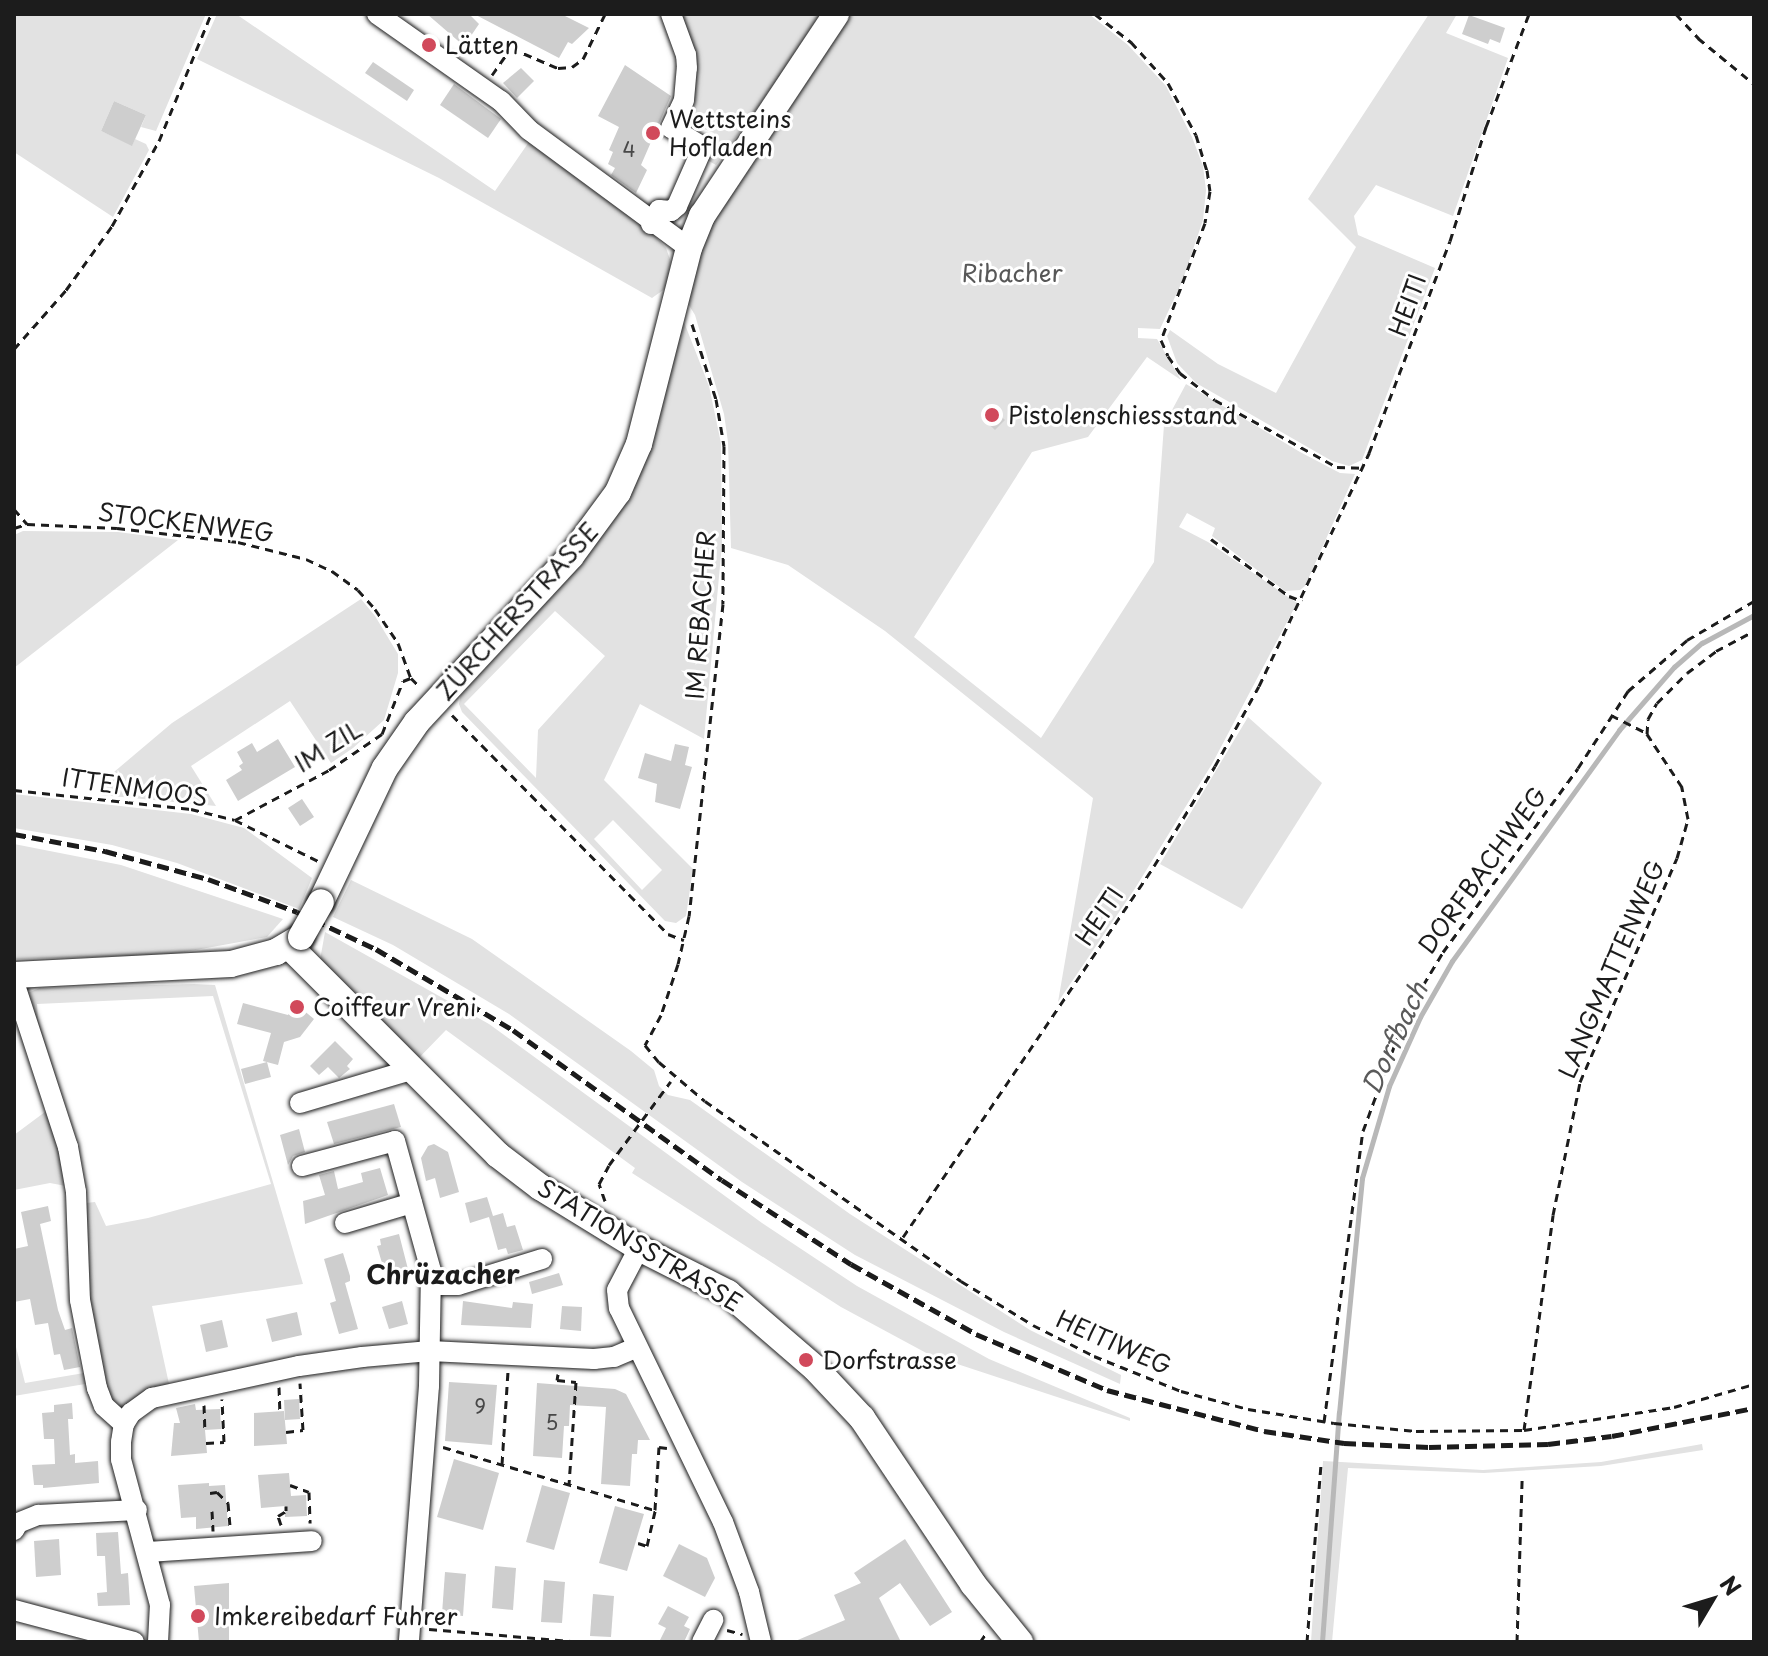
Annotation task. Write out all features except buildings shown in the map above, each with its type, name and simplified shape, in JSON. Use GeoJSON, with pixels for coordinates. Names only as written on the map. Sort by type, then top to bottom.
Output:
{"type":"FeatureCollection","features":[{"type":"Feature","properties":{"kind":"main road","name":"ZÜRCHERSTRASSE"},"geometry":{"type":"LineString","coordinates":[[296,942],[321,902],[385,768],[434,702],[571,556],[618,492],[639,444],[689,248],[711,198],[836,14]]}},
{"type":"Feature","properties":{"kind":"main road"},"geometry":{"type":"LineString","coordinates":[[14,975],[231,964],[296,942]]}},
{"type":"Feature","properties":{"kind":"main road","name":"STATIONSSTRASSE"},"geometry":{"type":"LineString","coordinates":[[296,942],[411,1070],[498,1155],[529,1179],[639,1248],[728,1293],[782,1336],[835,1388],[895,1463],[998,1620],[1020,1642]]}},
{"type":"Feature","properties":{"kind":"street"},"geometry":{"type":"LineString","coordinates":[[377,14],[501,101],[529,130],[651,224],[689,248]]}},
{"type":"Feature","properties":{"kind":"street"},"geometry":{"type":"LineString","coordinates":[[651,224],[659,210],[671,211],[677,206],[703,147],[671,128],[684,100],[687,68],[686,55],[671,14]]}},
{"type":"Feature","properties":{"kind":"street"},"geometry":{"type":"LineString","coordinates":[[14,982],[68,1147],[76,1192],[80,1300],[97,1388],[104,1406],[124,1424]]}},
{"type":"Feature","properties":{"kind":"street"},"geometry":{"type":"LineString","coordinates":[[300,1103],[411,1070]]}},
{"type":"Feature","properties":{"kind":"street"},"geometry":{"type":"LineString","coordinates":[[302,1166],[395,1141],[433,1285],[416,1635]]}},
{"type":"Feature","properties":{"kind":"street"},"geometry":{"type":"LineString","coordinates":[[345,1223],[412,1203]]}},
{"type":"Feature","properties":{"kind":"street"},"geometry":{"type":"LineString","coordinates":[[639,1248],[617,1290],[619,1308],[723,1522],[749,1592],[761,1642]]}},
{"type":"Feature","properties":{"kind":"street"},"geometry":{"type":"LineString","coordinates":[[433,1285],[458,1285],[542,1259]]}},
{"type":"Feature","properties":{"kind":"street"},"geometry":{"type":"LineString","coordinates":[[158,1642],[160,1605],[121,1459],[124,1424],[131,1413],[152,1398],[299,1366],[430,1351],[594,1359],[614,1357],[637,1347]]}},
{"type":"Feature","properties":{"kind":"street"},"geometry":{"type":"LineString","coordinates":[[14,1530],[18,1523],[38,1515],[137,1510]]}},
{"type":"Feature","properties":{"kind":"street"},"geometry":{"type":"LineString","coordinates":[[148,1552],[312,1541]]}},
{"type":"Feature","properties":{"kind":"street"},"geometry":{"type":"LineString","coordinates":[[14,1610],[134,1642]]}},
{"type":"Feature","properties":{"kind":"street"},"geometry":{"type":"LineString","coordinates":[[702,1642],[713,1620]]}},
{"type":"Feature","properties":{"kind":"path"},"geometry":{"type":"LineString","coordinates":[[14,349],[66,290],[112,226],[159,141],[211,14]]}},
{"type":"Feature","properties":{"kind":"path"},"geometry":{"type":"LineString","coordinates":[[483,88],[511,48],[558,68],[572,67],[583,59],[605,14]]}},
{"type":"Feature","properties":{"kind":"path"},"geometry":{"type":"LineString","coordinates":[[1095,14],[1131,42],[1168,83],[1196,135],[1207,170],[1210,191],[1205,223],[1161,340],[1168,356],[1180,373],[1215,400],[1337,467],[1362,468]]}},
{"type":"Feature","properties":{"kind":"path","name":"HEITI"},"geometry":{"type":"LineString","coordinates":[[903,1237],[1154,866],[1215,766],[1302,601],[1362,468],[1450,241],[1486,127],[1529,14]]}},
{"type":"Feature","properties":{"kind":"path"},"geometry":{"type":"LineString","coordinates":[[1676,14],[1698,38],[1754,84]]}},
{"type":"Feature","properties":{"kind":"path","name":"IM REBACHER"},"geometry":{"type":"LineString","coordinates":[[675,303],[688,315],[707,365],[724,446],[723,604],[697,870],[684,940],[661,1015],[645,1045],[672,1079],[830,1191],[903,1237]]}},
{"type":"Feature","properties":{"kind":"path"},"geometry":{"type":"LineString","coordinates":[[14,509],[27,524]]}},
{"type":"Feature","properties":{"kind":"path","name":"STOCKENWEG"},"geometry":{"type":"LineString","coordinates":[[14,528],[27,524],[117,528],[238,542],[306,559],[332,571],[358,590],[398,643],[411,678],[434,702]]}},
{"type":"Feature","properties":{"kind":"path"},"geometry":{"type":"LineString","coordinates":[[1211,539],[1289,596],[1302,601]]}},
{"type":"Feature","properties":{"kind":"path","name":"DORFBACHWEG"},"geometry":{"type":"LineString","coordinates":[[1324,1422],[1363,1131],[1398,1036],[1443,952],[1578,768],[1628,691],[1657,663],[1727,613],[1754,601]]}},
{"type":"Feature","properties":{"kind":"path"},"geometry":{"type":"LineString","coordinates":[[1611,715],[1647,734],[1648,719],[1657,703],[1687,673],[1716,651],[1754,631]]}},
{"type":"Feature","properties":{"kind":"path","name":"IM ZIL"},"geometry":{"type":"LineString","coordinates":[[235,820],[329,770],[382,734],[403,681],[411,678]]}},
{"type":"Feature","properties":{"kind":"path"},"geometry":{"type":"LineString","coordinates":[[434,702],[511,772],[668,934],[684,940]]}},
{"type":"Feature","properties":{"kind":"path","name":"LANGMATTENWEG"},"geometry":{"type":"LineString","coordinates":[[1524,1430],[1556,1201],[1580,1082],[1666,886],[1688,819],[1682,787],[1647,734]]}},
{"type":"Feature","properties":{"kind":"path","name":"ITTENMOOS"},"geometry":{"type":"LineString","coordinates":[[14,790],[191,809],[235,820],[336,870]]}},
{"type":"Feature","properties":{"kind":"path"},"geometry":{"type":"LineString","coordinates":[[603,1200],[599,1184],[609,1165],[672,1079]]}},
{"type":"Feature","properties":{"kind":"path","name":"HEITIWEG"},"geometry":{"type":"LineString","coordinates":[[903,1237],[961,1281],[1033,1325],[1107,1362],[1181,1391],[1248,1409],[1324,1422],[1416,1431],[1524,1430]]}},
{"type":"Feature","properties":{"kind":"path"},"geometry":{"type":"LineString","coordinates":[[286,1432],[303,1430],[299,1366]]}},
{"type":"Feature","properties":{"kind":"path"},"geometry":{"type":"LineString","coordinates":[[277,1371],[280,1411]]}},
{"type":"Feature","properties":{"kind":"path"},"geometry":{"type":"LineString","coordinates":[[559,1380],[576,1382],[569,1484]]}},
{"type":"Feature","properties":{"kind":"path"},"geometry":{"type":"LineString","coordinates":[[502,1464],[507,1384]]}},
{"type":"Feature","properties":{"kind":"path"},"geometry":{"type":"LineString","coordinates":[[1524,1430],[1674,1407],[1754,1384]]}},
{"type":"Feature","properties":{"kind":"path"},"geometry":{"type":"LineString","coordinates":[[205,1432],[212,1386]]}},
{"type":"Feature","properties":{"kind":"path"},"geometry":{"type":"LineString","coordinates":[[206,1443],[224,1442],[212,1386]]}},
{"type":"Feature","properties":{"kind":"path"},"geometry":{"type":"LineString","coordinates":[[432,1443],[655,1510]]}},
{"type":"Feature","properties":{"kind":"path"},"geometry":{"type":"LineString","coordinates":[[638,1543],[647,1546],[655,1510],[659,1447],[675,1448]]}},
{"type":"Feature","properties":{"kind":"path"},"geometry":{"type":"LineString","coordinates":[[1307,1642],[1321,1466]]}},
{"type":"Feature","properties":{"kind":"path"},"geometry":{"type":"LineString","coordinates":[[1517,1642],[1522,1480]]}},
{"type":"Feature","properties":{"kind":"path"},"geometry":{"type":"LineString","coordinates":[[290,1485],[309,1492],[312,1541]]}},
{"type":"Feature","properties":{"kind":"path"},"geometry":{"type":"LineString","coordinates":[[210,1493],[217,1492],[228,1503],[231,1547]]}},
{"type":"Feature","properties":{"kind":"path"},"geometry":{"type":"LineString","coordinates":[[416,1635],[585,1642]]}},
{"type":"Feature","properties":{"kind":"green space"},"geometry":{"type":"Polygon","coordinates":[[[14,14],[206,14],[156,131],[141,127],[146,115],[114,101],[101,131],[132,145],[135,139],[146,144],[149,150],[113,217],[14,152],[14,14]]]}},
{"type":"Feature","properties":{"kind":"green space"},"geometry":{"type":"Polygon","coordinates":[[[217,14],[236,14],[495,191],[531,139],[653,234],[666,248],[671,262],[666,288],[652,298],[439,178],[197,59],[217,14]]]}},
{"type":"Feature","properties":{"kind":"green space"},"geometry":{"type":"Polygon","coordinates":[[[674,14],[825,14],[716,165],[707,160],[714,133],[692,124],[679,123],[687,103],[674,14]]]}},
{"type":"Feature","properties":{"kind":"green space","name":"Ribacher"},"geometry":{"type":"Polygon","coordinates":[[[848,14],[1089,14],[1128,45],[1166,86],[1192,137],[1203,166],[1206,190],[1203,220],[1182,282],[1160,329],[1138,328],[1138,338],[1157,339],[1181,380],[1147,357],[1088,437],[1032,452],[914,637],[1041,738],[1154,562],[1164,425],[1186,384],[1300,452],[1340,473],[1355,474],[1305,586],[1300,590],[1285,591],[1212,536],[1215,528],[1187,513],[1179,527],[1208,542],[1297,603],[1212,764],[1134,890],[1058,1002],[1093,798],[885,631],[788,565],[731,548],[728,442],[724,414],[695,315],[687,302],[706,232],[848,14]]]}},
{"type":"Feature","properties":{"kind":"green space"},"geometry":{"type":"Polygon","coordinates":[[[1429,14],[1457,14],[1446,33],[1508,58],[1453,216],[1376,185],[1354,216],[1358,235],[1435,268],[1362,460],[1349,466],[1332,461],[1196,383],[1177,363],[1167,336],[1170,330],[1218,364],[1276,393],[1356,247],[1308,199],[1429,14]]]}},
{"type":"Feature","properties":{"kind":"green space"},"geometry":{"type":"Polygon","coordinates":[[[684,322],[709,386],[721,443],[722,544],[704,739],[640,704],[604,780],[693,869],[686,916],[676,923],[665,921],[462,712],[459,704],[461,693],[457,688],[554,589],[657,415],[684,322]],[[555,611],[464,704],[536,778],[538,730],[605,656],[555,611]],[[613,820],[594,839],[642,890],[662,870],[613,820]]]}},
{"type":"Feature","properties":{"kind":"green space"},"geometry":{"type":"Polygon","coordinates":[[[23,531],[118,532],[178,540],[14,668],[14,535],[23,531]]]}},
{"type":"Feature","properties":{"kind":"green space"},"geometry":{"type":"Polygon","coordinates":[[[361,599],[398,654],[398,673],[384,720],[353,748],[331,763],[290,701],[191,766],[216,806],[101,795],[114,772],[172,723],[361,599]]]}},
{"type":"Feature","properties":{"kind":"green space"},"geometry":{"type":"Polygon","coordinates":[[[1248,717],[1322,783],[1242,909],[1160,864],[1248,717]]]}},
{"type":"Feature","properties":{"kind":"green space"},"geometry":{"type":"Polygon","coordinates":[[[14,794],[191,814],[244,828],[312,878],[299,909],[177,863],[112,845],[14,828],[14,794]]]}},
{"type":"Feature","properties":{"kind":"green space"},"geometry":{"type":"Polygon","coordinates":[[[14,844],[121,865],[283,919],[267,937],[168,955],[16,959],[14,844]]]}},
{"type":"Feature","properties":{"kind":"green space"},"geometry":{"type":"Polygon","coordinates":[[[351,880],[472,939],[631,1051],[654,1070],[659,1086],[668,1095],[690,1100],[850,1214],[1030,1330],[1121,1375],[1120,1384],[1004,1332],[855,1255],[742,1182],[509,1014],[393,945],[333,917],[351,880]]]}},
{"type":"Feature","properties":{"kind":"green space"},"geometry":{"type":"Polygon","coordinates":[[[325,932],[489,1024],[762,1223],[857,1286],[989,1359],[1130,1418],[1130,1421],[930,1355],[841,1307],[632,1173],[635,1168],[446,1030],[414,1063],[320,960],[325,932]]]}},
{"type":"Feature","properties":{"kind":"green space"},"geometry":{"type":"Polygon","coordinates":[[[215,985],[303,1284],[152,1306],[169,1384],[150,1390],[120,1411],[101,1387],[89,1325],[84,1231],[27,993],[40,988],[215,985]],[[213,996],[37,1004],[38,1019],[69,1117],[86,1203],[95,1202],[106,1226],[148,1218],[271,1184],[213,996]]]}},
{"type":"Feature","properties":{"kind":"green space"},"geometry":{"type":"Polygon","coordinates":[[[53,1106],[71,1187],[50,1183],[14,1190],[14,1135],[53,1106]]]}},
{"type":"Feature","properties":{"kind":"green space"},"geometry":{"type":"Polygon","coordinates":[[[14,1339],[25,1383],[90,1372],[91,1383],[14,1396],[14,1339]]]}},
{"type":"Feature","properties":{"kind":"green space"},"geometry":{"type":"Polygon","coordinates":[[[1702,1444],[1703,1450],[1601,1466],[1484,1473],[1348,1468],[1332,1642],[1311,1642],[1323,1461],[1483,1470],[1601,1462],[1702,1444]]]}},
{"type":"Feature","properties":{"kind":"waterway","name":"Dorfbach"},"geometry":{"type":"LineString","coordinates":[[1322,1642],[1339,1413],[1362,1178],[1389,1086],[1420,1017],[1452,961],[1619,730],[1674,667],[1702,643],[1754,615]]}},
{"type":"Feature","properties":{"kind":"railway"},"geometry":{"type":"LineString","coordinates":[[14,834],[105,851],[208,879],[297,912],[376,949],[513,1030],[722,1180],[851,1264],[976,1334],[1107,1390],[1264,1431],[1344,1443],[1429,1447],[1548,1444],[1612,1436],[1754,1408]]}},
{"type":"Feature","properties":{"kind":"place","name":"Lätten"},"geometry":{"type":"Point","coordinates":[429,45]}},
{"type":"Feature","properties":{"kind":"place","name":"Wettsteins Hofladen"},"geometry":{"type":"Point","coordinates":[653,133]}},
{"type":"Feature","properties":{"kind":"place","name":"Pistolenschiessstand"},"geometry":{"type":"Point","coordinates":[992,415]}},
{"type":"Feature","properties":{"kind":"place","name":"Coiffeur Vreni"},"geometry":{"type":"Point","coordinates":[297,1007]}},
{"type":"Feature","properties":{"kind":"place","name":"Dorfstrasse"},"geometry":{"type":"Point","coordinates":[806,1360]}},
{"type":"Feature","properties":{"kind":"place","name":"Imkereibedarf Fuhrer"},"geometry":{"type":"Point","coordinates":[198,1616]}},
{"type":"Feature","properties":{"kind":"district","name":"Chrüzacher"},"geometry":{"type":"Point","coordinates":[443,1274]}}]}
